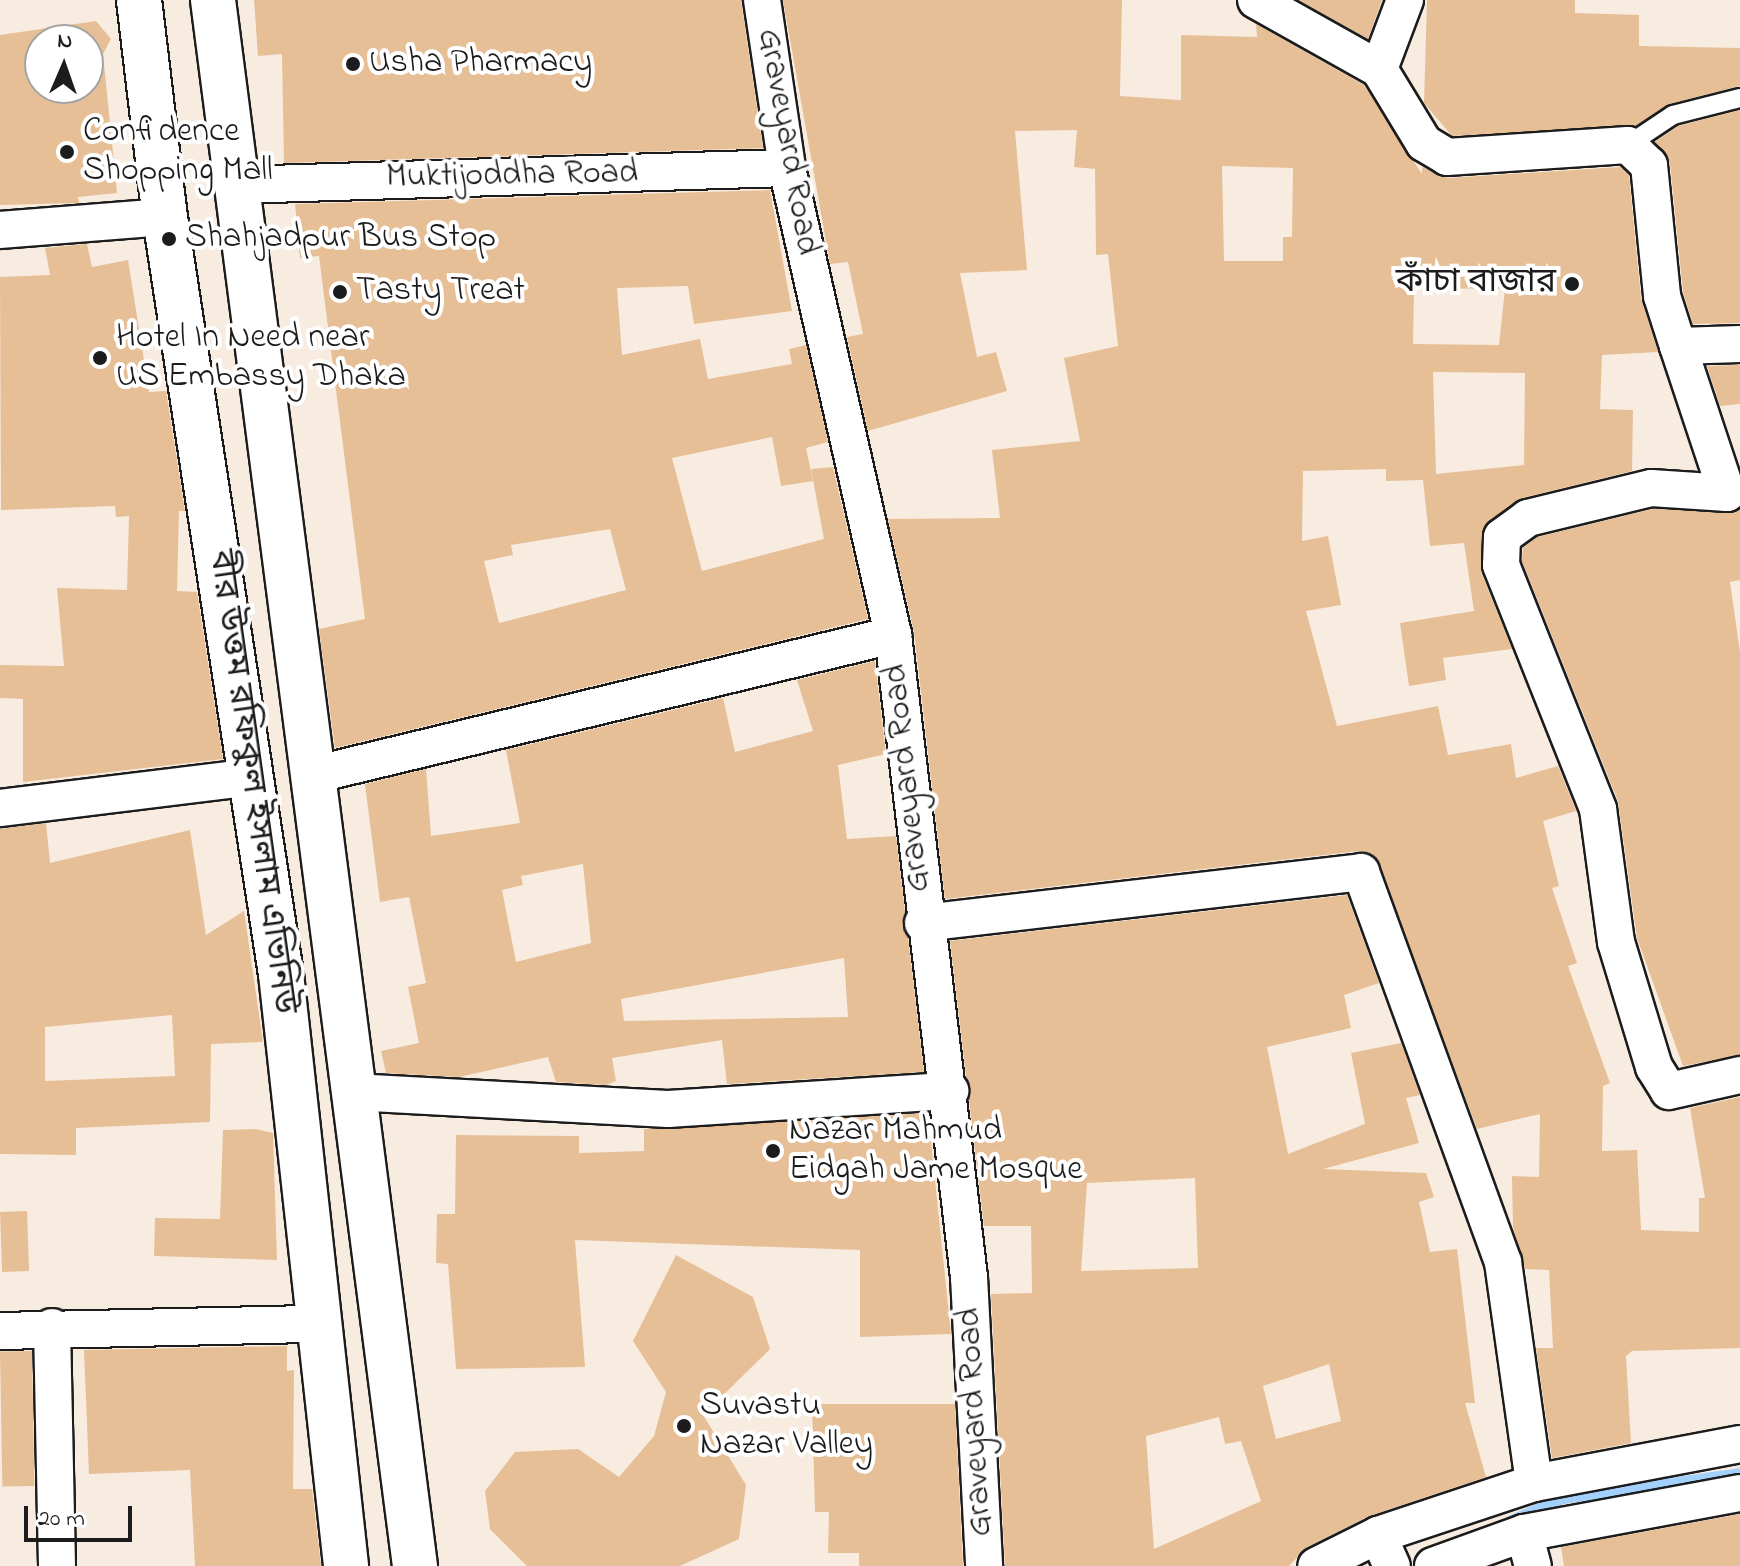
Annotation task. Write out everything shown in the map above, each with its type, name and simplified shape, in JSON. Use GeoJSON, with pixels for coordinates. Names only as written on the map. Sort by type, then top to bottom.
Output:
{"type":"FeatureCollection","features":[{"type":"Feature","properties":{"kind":"main road","name":"বীর উত্তম রফিকুল ইসলাম এভিনিউ"},"geometry":{"type":"LineString","coordinates":[[139,0],[165,217],[252,777],[346,1566]]}},
{"type":"Feature","properties":{"kind":"main road","name":"বীর উত্তম রফিকুল ইসলাম এভিনিউ"},"geometry":{"type":"LineString","coordinates":[[213,0],[415,1566]]}},
{"type":"Feature","properties":{"kind":"street","name":"Graveyard Road"},"geometry":{"type":"LineString","coordinates":[[762,0],[787,168],[893,635],[923,923],[950,1091],[984,1566]]}},
{"type":"Feature","properties":{"kind":"street"},"geometry":{"type":"LineString","coordinates":[[1256,0],[1379,69],[1424,143],[1447,157],[1628,145],[1649,165],[1662,296],[1727,493],[1651,488],[1528,518],[1502,537],[1501,565],[1598,809],[1616,942],[1654,1067],[1669,1091],[1740,1075]]}},
{"type":"Feature","properties":{"kind":"street"},"geometry":{"type":"LineString","coordinates":[[1379,69],[1405,0]]}},
{"type":"Feature","properties":{"kind":"street","name":"Muktijoddha Road"},"geometry":{"type":"LineString","coordinates":[[237,185],[787,168]]}},
{"type":"Feature","properties":{"kind":"street"},"geometry":{"type":"LineString","coordinates":[[0,230],[165,217]]}},
{"type":"Feature","properties":{"kind":"street"},"geometry":{"type":"LineString","coordinates":[[1678,346],[1740,344]]}},
{"type":"Feature","properties":{"kind":"street"},"geometry":{"type":"LineString","coordinates":[[313,775],[893,635]]}},
{"type":"Feature","properties":{"kind":"street"},"geometry":{"type":"LineString","coordinates":[[0,808],[252,777]]}},
{"type":"Feature","properties":{"kind":"street"},"geometry":{"type":"LineString","coordinates":[[923,923],[1361,872],[1503,1262],[1534,1483]]}},
{"type":"Feature","properties":{"kind":"street"},"geometry":{"type":"LineString","coordinates":[[353,1092],[668,1109],[950,1091]]}},
{"type":"Feature","properties":{"kind":"street"},"geometry":{"type":"LineString","coordinates":[[0,1331],[52,1327],[318,1324]]}},
{"type":"Feature","properties":{"kind":"street"},"geometry":{"type":"LineString","coordinates":[[52,1327],[57,1566]]}},
{"type":"Feature","properties":{"kind":"street"},"geometry":{"type":"LineString","coordinates":[[1316,1566],[1385,1551],[1534,1483],[1740,1444]]}},
{"type":"Feature","properties":{"kind":"street"},"geometry":{"type":"LineString","coordinates":[[1433,1566],[1528,1549],[1740,1493]]}},
{"type":"Feature","properties":{"kind":"lane"},"geometry":{"type":"LineString","coordinates":[[1628,145],[1673,115],[1740,98]]}},
{"type":"Feature","properties":{"kind":"building"},"geometry":{"type":"Polygon","coordinates":[[[254,0],[741,0],[763,148],[284,163],[282,54],[258,56],[254,0]]]}},
{"type":"Feature","properties":{"kind":"building"},"geometry":{"type":"Polygon","coordinates":[[[783,0],[1122,0],[1120,96],[1181,100],[1181,35],[1257,37],[1256,24],[1364,85],[1422,174],[1422,167],[1448,178],[1620,167],[1629,175],[1641,298],[1658,352],[1602,355],[1600,409],[1633,410],[1632,471],[1522,498],[1484,527],[1481,572],[1512,649],[1443,658],[1446,680],[1409,686],[1400,623],[1474,611],[1464,543],[1430,546],[1423,480],[1386,481],[1386,469],[1303,471],[1302,541],[1328,536],[1341,605],[1306,611],[1337,726],[1438,706],[1448,755],[1511,744],[1516,778],[1558,766],[1576,811],[1543,821],[1559,886],[1552,888],[1577,963],[1568,966],[1610,1083],[1603,1086],[1602,1151],[1637,1150],[1641,1230],[1699,1232],[1699,1198],[1705,1198],[1690,1108],[1740,1097],[1740,1348],[1632,1351],[1626,1356],[1631,1443],[1552,1458],[1536,1348],[1553,1348],[1549,1270],[1525,1269],[1513,1227],[1512,1176],[1539,1177],[1540,1114],[1477,1129],[1375,857],[1359,851],[945,899],[914,632],[888,519],[1000,518],[992,450],[1080,441],[1064,358],[1118,346],[1108,254],[1096,255],[1095,169],[1074,167],[1077,130],[1015,131],[1027,270],[960,273],[977,357],[996,352],[1007,391],[868,431],[847,337],[863,334],[848,262],[830,264],[783,0]],[[1222,166],[1224,261],[1283,261],[1283,237],[1292,237],[1293,168],[1222,166]],[[1414,288],[1413,344],[1499,345],[1505,289],[1414,288]],[[1433,372],[1436,474],[1524,465],[1525,373],[1433,372]]]}},
{"type":"Feature","properties":{"kind":"building"},"geometry":{"type":"Polygon","coordinates":[[[1299,0],[1382,0],[1368,39],[1299,0]]]}},
{"type":"Feature","properties":{"kind":"building"},"geometry":{"type":"Polygon","coordinates":[[[1427,0],[1575,0],[1575,13],[1639,15],[1639,46],[1740,48],[1740,86],[1670,104],[1636,126],[1452,136],[1424,103],[1427,0]]]}},
{"type":"Feature","properties":{"kind":"building"},"geometry":{"type":"Polygon","coordinates":[[[104,31],[111,39],[104,52],[104,31]]]}},
{"type":"Feature","properties":{"kind":"building"},"geometry":{"type":"Polygon","coordinates":[[[24,32],[24,104],[104,104],[104,64],[117,193],[78,197],[79,203],[0,205],[0,35],[24,32]]]}},
{"type":"Feature","properties":{"kind":"building"},"geometry":{"type":"Polygon","coordinates":[[[1740,110],[1740,323],[1693,324],[1683,292],[1670,163],[1655,142],[1678,126],[1740,110]]]}},
{"type":"Feature","properties":{"kind":"building"},"geometry":{"type":"Polygon","coordinates":[[[770,190],[792,311],[694,324],[688,286],[617,288],[622,355],[700,339],[708,379],[792,364],[789,349],[806,345],[828,442],[806,448],[813,481],[781,486],[772,437],[672,458],[702,571],[824,539],[811,469],[833,467],[868,619],[335,748],[319,629],[365,619],[319,256],[300,258],[295,204],[770,190]],[[610,529],[511,545],[513,555],[484,561],[499,623],[626,590],[610,529]]]}},
{"type":"Feature","properties":{"kind":"building"},"geometry":{"type":"Polygon","coordinates":[[[87,244],[92,267],[128,260],[149,392],[166,391],[185,511],[179,511],[177,591],[197,592],[223,759],[23,782],[23,699],[0,698],[0,665],[64,666],[57,588],[127,590],[129,516],[116,517],[115,506],[1,510],[0,277],[50,275],[45,248],[87,244]]]}},
{"type":"Feature","properties":{"kind":"building"},"geometry":{"type":"Polygon","coordinates":[[[1740,365],[1740,404],[1720,406],[1707,366],[1740,365]]]}},
{"type":"Feature","properties":{"kind":"building"},"geometry":{"type":"Polygon","coordinates":[[[1653,509],[1740,509],[1740,580],[1730,582],[1740,652],[1740,1055],[1683,1066],[1637,938],[1618,801],[1522,561],[1523,548],[1537,537],[1653,509]]]}},
{"type":"Feature","properties":{"kind":"building"},"geometry":{"type":"Polygon","coordinates":[[[875,661],[886,754],[838,765],[847,839],[896,836],[924,1072],[727,1084],[722,1040],[612,1058],[616,1081],[606,1085],[556,1082],[548,1057],[459,1077],[386,1073],[381,1051],[419,1043],[408,987],[426,983],[409,897],[380,902],[365,784],[426,769],[431,836],[520,823],[506,750],[723,698],[735,752],[813,731],[797,680],[875,661]],[[583,864],[521,876],[523,885],[502,890],[516,962],[591,943],[583,864]],[[844,958],[621,999],[624,1021],[848,1017],[844,958]]]}},
{"type":"Feature","properties":{"kind":"building"},"geometry":{"type":"Polygon","coordinates":[[[46,823],[50,863],[190,830],[206,935],[244,911],[263,1042],[211,1044],[210,1122],[76,1128],[76,1155],[0,1154],[0,829],[46,823]],[[172,1015],[45,1027],[45,1081],[175,1076],[172,1015]]]}},
{"type":"Feature","properties":{"kind":"building"},"geometry":{"type":"Polygon","coordinates":[[[1347,895],[1379,983],[1344,995],[1351,1028],[1267,1047],[1288,1154],[1365,1124],[1351,1053],[1401,1043],[1420,1095],[1406,1098],[1419,1143],[1323,1169],[1426,1173],[1434,1197],[1419,1202],[1430,1252],[1457,1249],[1475,1403],[1465,1403],[1486,1477],[1369,1516],[1307,1547],[1289,1566],[1005,1566],[991,1294],[1032,1293],[1031,1226],[984,1226],[950,941],[1347,895]],[[1195,1178],[1087,1183],[1081,1271],[1198,1268],[1195,1178]],[[1329,1364],[1263,1386],[1276,1439],[1341,1421],[1329,1364]],[[1219,1417],[1146,1436],[1154,1549],[1261,1501],[1241,1441],[1225,1444],[1219,1417]]]}},
{"type":"Feature","properties":{"kind":"building"},"geometry":{"type":"Polygon","coordinates":[[[928,1113],[951,1334],[860,1337],[860,1250],[575,1240],[585,1367],[456,1369],[448,1264],[436,1263],[437,1214],[455,1214],[456,1135],[579,1136],[579,1153],[644,1151],[644,1129],[928,1113]]]}},
{"type":"Feature","properties":{"kind":"building"},"geometry":{"type":"Polygon","coordinates":[[[256,1129],[273,1133],[277,1260],[154,1256],[155,1218],[220,1219],[223,1130],[256,1129]]]}},
{"type":"Feature","properties":{"kind":"building"},"geometry":{"type":"Polygon","coordinates":[[[27,1211],[29,1271],[2,1272],[0,1212],[27,1211]]]}},
{"type":"Feature","properties":{"kind":"building","name":"Suvastu Nazar Valley"},"geometry":{"type":"Polygon","coordinates":[[[676,1255],[753,1297],[770,1349],[703,1415],[746,1485],[739,1539],[680,1566],[527,1566],[490,1529],[485,1491],[515,1452],[578,1449],[619,1477],[654,1436],[666,1392],[633,1341],[676,1255]]]}},
{"type":"Feature","properties":{"kind":"building"},"geometry":{"type":"Polygon","coordinates":[[[287,1346],[287,1371],[294,1370],[293,1489],[312,1489],[321,1566],[195,1566],[190,1470],[89,1474],[84,1350],[287,1346]]]}},
{"type":"Feature","properties":{"kind":"building"},"geometry":{"type":"Polygon","coordinates":[[[32,1351],[34,1486],[2,1487],[0,1352],[32,1351]]]}},
{"type":"Feature","properties":{"kind":"building"},"geometry":{"type":"Polygon","coordinates":[[[812,1404],[955,1404],[963,1566],[859,1566],[859,1553],[828,1553],[829,1512],[815,1512],[812,1404]]]}},
{"type":"Feature","properties":{"kind":"building"},"geometry":{"type":"Polygon","coordinates":[[[1740,1514],[1740,1566],[1564,1566],[1561,1547],[1740,1514]]]}},
{"type":"Feature","properties":{"kind":"waterway"},"geometry":{"type":"LineString","coordinates":[[1511,1520],[1562,1498],[1740,1473]]}},
{"type":"Feature","properties":{"kind":"place","name":"Usha Pharmacy"},"geometry":{"type":"Point","coordinates":[353,64]}},
{"type":"Feature","properties":{"kind":"place","name":"Confidence Shopping Mall"},"geometry":{"type":"Point","coordinates":[67,152]}},
{"type":"Feature","properties":{"kind":"place","name":"Shahjadpur Bus Stop"},"geometry":{"type":"Point","coordinates":[169,239]}},
{"type":"Feature","properties":{"kind":"place","name":"কাঁচা বাজার"},"geometry":{"type":"Point","coordinates":[1572,284]}},
{"type":"Feature","properties":{"kind":"place","name":"Tasty Treat"},"geometry":{"type":"Point","coordinates":[340,292]}},
{"type":"Feature","properties":{"kind":"place","name":"Hotel In Need near US Embassy Dhaka"},"geometry":{"type":"Point","coordinates":[100,358]}},
{"type":"Feature","properties":{"kind":"place","name":"Nazar Mahmud Eidgah Jame Mosque"},"geometry":{"type":"Point","coordinates":[773,1151]}},
{"type":"Feature","properties":{"kind":"place","name":"Suvastu Nazar Valley"},"geometry":{"type":"Point","coordinates":[684,1426]}}]}
